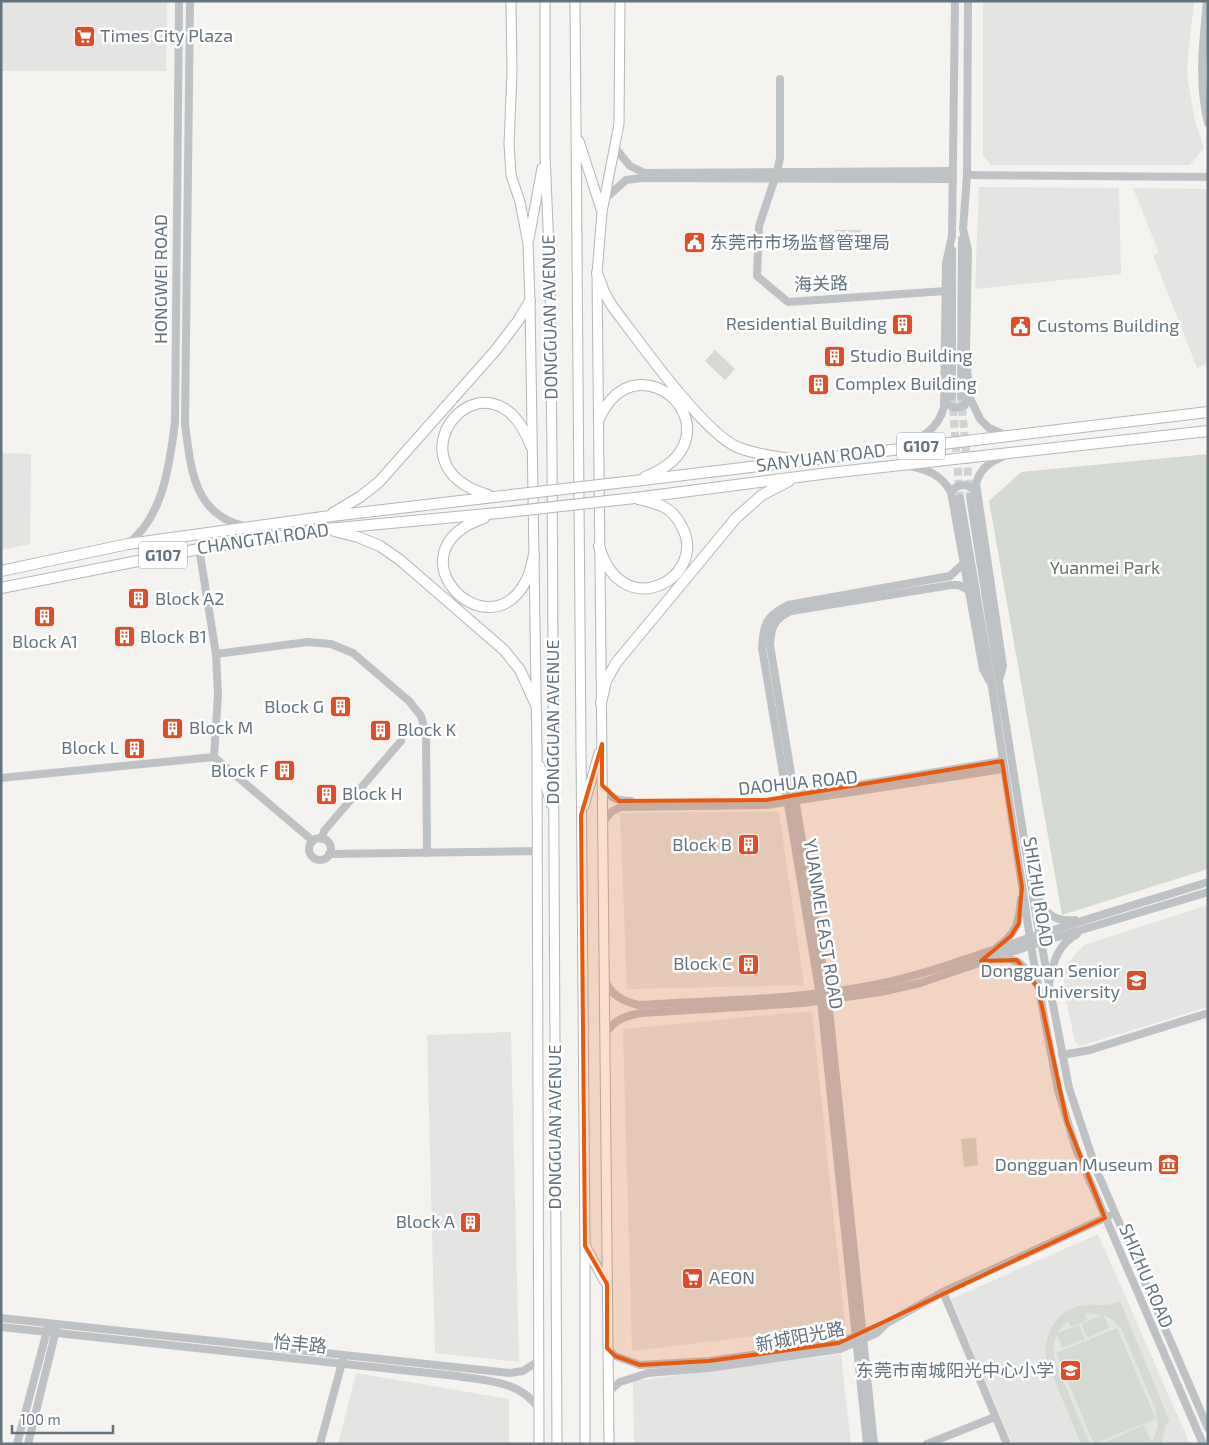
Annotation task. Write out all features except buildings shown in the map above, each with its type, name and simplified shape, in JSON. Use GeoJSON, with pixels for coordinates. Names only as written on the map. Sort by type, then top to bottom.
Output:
{"type":"FeatureCollection","features":[{"type":"Feature","properties":{"kind":"highway"},"geometry":{"type":"LineString","coordinates":[[598,272],[604,292],[612,306],[718,434],[737,446],[800,461]]}},
{"type":"Feature","properties":{"kind":"highway"},"geometry":{"type":"LineString","coordinates":[[323,517],[344,508],[379,482],[495,351],[518,321],[530,301]]}},
{"type":"Feature","properties":{"kind":"highway"},"geometry":{"type":"LineString","coordinates":[[599,419],[605,405],[614,396],[638,385],[660,388],[671,395],[684,414],[688,426],[687,438],[681,449],[662,468],[634,481]]}},
{"type":"Feature","properties":{"kind":"highway"},"geometry":{"type":"LineString","coordinates":[[494,497],[466,486],[447,468],[442,446],[448,426],[463,410],[482,403],[493,403],[502,406],[516,416],[524,427],[531,446]]}},
{"type":"Feature","properties":{"kind":"highway","name":"SANYUAN ROAD"},"geometry":{"type":"LineString","coordinates":[[494,497],[1208,412]]}},
{"type":"Feature","properties":{"kind":"highway","name":"SANYUAN ROAD"},"geometry":{"type":"LineString","coordinates":[[498,513],[635,498],[799,476],[1208,431]]}},
{"type":"Feature","properties":{"kind":"highway"},"geometry":{"type":"LineString","coordinates":[[601,703],[606,681],[616,663],[736,518],[762,495],[799,476]]}},
{"type":"Feature","properties":{"kind":"highway","name":"CHANGTAI ROAD"},"geometry":{"type":"LineString","coordinates":[[1,571],[128,544],[323,517],[494,497]]}},
{"type":"Feature","properties":{"kind":"highway"},"geometry":{"type":"LineString","coordinates":[[599,546],[608,570],[624,584],[632,587],[644,589],[657,586],[669,580],[679,571],[687,551],[687,540],[680,522],[665,508],[635,498]]}},
{"type":"Feature","properties":{"kind":"highway","name":"CHANGTAI ROAD"},"geometry":{"type":"LineString","coordinates":[[1,588],[199,548],[326,529],[498,513]]}},
{"type":"Feature","properties":{"kind":"highway"},"geometry":{"type":"LineString","coordinates":[[498,513],[464,526],[452,538],[444,551],[442,569],[453,590],[471,604],[483,607],[499,606],[514,597],[527,581],[534,555]]}},
{"type":"Feature","properties":{"kind":"highway"},"geometry":{"type":"LineString","coordinates":[[326,529],[380,546],[400,560],[508,654],[520,670],[536,705]]}},
{"type":"Feature","properties":{"kind":"main road"},"geometry":{"type":"LineString","coordinates":[[511,1],[512,72],[508,144],[511,175],[520,202],[528,244],[530,301],[537,753],[539,1443]]}},
{"type":"Feature","properties":{"kind":"main road","name":"DONGGUAN AVENUE"},"geometry":{"type":"LineString","coordinates":[[545,1],[545,155],[550,273],[557,1444]]}},
{"type":"Feature","properties":{"kind":"main road","name":"DONGGUAN AVENUE"},"geometry":{"type":"LineString","coordinates":[[575,1],[585,1444]]}},
{"type":"Feature","properties":{"kind":"main road"},"geometry":{"type":"LineString","coordinates":[[608,1444],[598,272],[602,212],[616,150],[620,115],[620,1]]}},
{"type":"Feature","properties":{"kind":"main road"},"geometry":{"type":"LineString","coordinates":[[576,132],[602,212]]}},
{"type":"Feature","properties":{"kind":"main road"},"geometry":{"type":"LineString","coordinates":[[528,244],[545,155]]}},
{"type":"Feature","properties":{"kind":"main road"},"geometry":{"type":"LineString","coordinates":[[581,815],[602,744]]}},
{"type":"Feature","properties":{"kind":"main road"},"geometry":{"type":"LineString","coordinates":[[537,753],[554,817]]}},
{"type":"Feature","properties":{"kind":"main road"},"geometry":{"type":"LineString","coordinates":[[585,1246],[607,1284]]}},
{"type":"Feature","properties":{"kind":"street","name":"HONGWEI ROAD"},"geometry":{"type":"LineString","coordinates":[[128,544],[150,523],[158,504],[170,456],[174,423],[180,1]]}},
{"type":"Feature","properties":{"kind":"street","name":"HONGWEI ROAD"},"geometry":{"type":"LineString","coordinates":[[190,1],[186,424],[190,460],[201,496],[209,508],[222,519],[248,527]]}},
{"type":"Feature","properties":{"kind":"street"},"geometry":{"type":"LineString","coordinates":[[955,1],[952,236],[947,404],[956,408],[965,405],[968,250],[963,229],[967,175],[968,1]]}},
{"type":"Feature","properties":{"kind":"street"},"geometry":{"type":"LineString","coordinates":[[1207,1],[1201,70],[1202,96],[1208,123]]}},
{"type":"Feature","properties":{"kind":"street","name":"海关路"},"geometry":{"type":"LineString","coordinates":[[780,79],[780,158],[759,226],[757,276],[788,302],[946,292]]}},
{"type":"Feature","properties":{"kind":"street"},"geometry":{"type":"LineString","coordinates":[[616,150],[630,166],[645,173],[953,175]]}},
{"type":"Feature","properties":{"kind":"street"},"geometry":{"type":"LineString","coordinates":[[605,199],[617,186],[626,180],[776,175]]}},
{"type":"Feature","properties":{"kind":"street"},"geometry":{"type":"LineString","coordinates":[[967,175],[1208,177]]}},
{"type":"Feature","properties":{"kind":"street"},"geometry":{"type":"LineString","coordinates":[[899,449],[923,437],[933,429],[940,419],[948,398],[946,264],[952,236]]}},
{"type":"Feature","properties":{"kind":"street"},"geometry":{"type":"LineString","coordinates":[[965,396],[980,419],[989,428],[1005,435]]}},
{"type":"Feature","properties":{"kind":"street"},"geometry":{"type":"LineString","coordinates":[[973,494],[977,477],[981,471],[992,461],[1009,454]]}},
{"type":"Feature","properties":{"kind":"street"},"geometry":{"type":"LineString","coordinates":[[908,465],[932,472],[940,477],[951,492],[983,669],[990,681]]}},
{"type":"Feature","properties":{"kind":"street"},"geometry":{"type":"LineString","coordinates":[[951,492],[956,487],[963,485],[970,486],[973,494]]}},
{"type":"Feature","properties":{"kind":"street","name":"SHIZHU ROAD"},"geometry":{"type":"LineString","coordinates":[[973,494],[1040,938],[1062,1055],[1077,1119],[1115,1213],[1208,1428]]}},
{"type":"Feature","properties":{"kind":"street","name":"SHIZHU ROAD"},"geometry":{"type":"LineString","coordinates":[[960,498],[1050,1056],[1076,1149],[1203,1444]]}},
{"type":"Feature","properties":{"kind":"street"},"geometry":{"type":"LineString","coordinates":[[199,548],[216,654],[218,702],[214,757]]}},
{"type":"Feature","properties":{"kind":"street","name":"YUANMEI EAST ROAD"},"geometry":{"type":"LineString","coordinates":[[792,799],[762,648],[763,630],[767,619],[788,605],[950,576],[964,564]]}},
{"type":"Feature","properties":{"kind":"street","name":"YUANMEI EAST ROAD"},"geometry":{"type":"LineString","coordinates":[[874,1444],[860,1337],[824,997],[792,799],[770,645],[774,622],[791,611],[951,585],[960,585],[968,590]]}},
{"type":"Feature","properties":{"kind":"street"},"geometry":{"type":"LineString","coordinates":[[216,654],[308,642],[331,644],[353,653],[409,701],[421,716],[426,735],[427,853]]}},
{"type":"Feature","properties":{"kind":"street"},"geometry":{"type":"LineString","coordinates":[[322,839],[324,831],[401,741]]}},
{"type":"Feature","properties":{"kind":"street"},"geometry":{"type":"LineString","coordinates":[[1,778],[214,757],[313,841]]}},
{"type":"Feature","properties":{"kind":"street","name":"DAOHUA ROAD"},"geometry":{"type":"LineString","coordinates":[[602,824],[605,817],[621,807],[766,805],[792,799],[1003,765]]}},
{"type":"Feature","properties":{"kind":"street","name":"DAOHUA ROAD"},"geometry":{"type":"LineString","coordinates":[[602,785],[610,797],[619,801],[792,799]]}},
{"type":"Feature","properties":{"kind":"street"},"geometry":{"type":"LineString","coordinates":[[313,841],[322,839],[330,845],[329,854]]}},
{"type":"Feature","properties":{"kind":"street"},"geometry":{"type":"LineString","coordinates":[[313,841],[310,850],[312,856],[321,860],[329,854],[537,851]]}},
{"type":"Feature","properties":{"kind":"street"},"geometry":{"type":"LineString","coordinates":[[604,1035],[613,1023],[629,1015],[881,992],[920,983],[1087,919],[1208,882]]}},
{"type":"Feature","properties":{"kind":"street"},"geometry":{"type":"LineString","coordinates":[[1032,884],[1049,916],[1061,921],[1087,919]]}},
{"type":"Feature","properties":{"kind":"street"},"geometry":{"type":"LineString","coordinates":[[988,957],[1011,936],[1019,923],[1022,887]]}},
{"type":"Feature","properties":{"kind":"street"},"geometry":{"type":"LineString","coordinates":[[1040,938],[1090,928],[1208,892]]}},
{"type":"Feature","properties":{"kind":"street"},"geometry":{"type":"LineString","coordinates":[[1049,984],[1057,951],[1064,943],[1090,928]]}},
{"type":"Feature","properties":{"kind":"street"},"geometry":{"type":"LineString","coordinates":[[988,957],[1017,960],[1031,975],[1038,988]]}},
{"type":"Feature","properties":{"kind":"street"},"geometry":{"type":"LineString","coordinates":[[604,977],[612,992],[629,1002],[639,1004],[824,997]]}},
{"type":"Feature","properties":{"kind":"street"},"geometry":{"type":"LineString","coordinates":[[1062,1055],[1090,1050],[1208,1013]]}},
{"type":"Feature","properties":{"kind":"street","name":"新城阳光路"},"geometry":{"type":"LineString","coordinates":[[607,1348],[615,1356],[640,1365],[709,1361],[839,1343],[877,1332],[887,1323],[943,1292],[1115,1213]]}},
{"type":"Feature","properties":{"kind":"street"},"geometry":{"type":"LineString","coordinates":[[943,1292],[1007,1444]]}},
{"type":"Feature","properties":{"kind":"street"},"geometry":{"type":"LineString","coordinates":[[1,1318],[52,1329]]}},
{"type":"Feature","properties":{"kind":"street"},"geometry":{"type":"LineString","coordinates":[[1,1327],[52,1329]]}},
{"type":"Feature","properties":{"kind":"street"},"geometry":{"type":"LineString","coordinates":[[17,1444],[52,1329]]}},
{"type":"Feature","properties":{"kind":"street"},"geometry":{"type":"LineString","coordinates":[[28,1444],[52,1329]]}},
{"type":"Feature","properties":{"kind":"street","name":"怡丰路"},"geometry":{"type":"LineString","coordinates":[[52,1329],[344,1354],[510,1372],[529,1368],[540,1360]]}},
{"type":"Feature","properties":{"kind":"street","name":"怡丰路"},"geometry":{"type":"LineString","coordinates":[[52,1329],[457,1376],[508,1385],[527,1394],[540,1411]]}},
{"type":"Feature","properties":{"kind":"street","name":"YUANMEI EAST ROAD"},"geometry":{"type":"LineString","coordinates":[[860,1337],[867,1444]]}},
{"type":"Feature","properties":{"kind":"street","name":"新城阳光路"},"geometry":{"type":"LineString","coordinates":[[608,1392],[620,1382],[648,1373],[709,1368],[840,1349],[860,1337]]}},
{"type":"Feature","properties":{"kind":"street"},"geometry":{"type":"LineString","coordinates":[[320,1444],[344,1354]]}},
{"type":"Feature","properties":{"kind":"street"},"geometry":{"type":"LineString","coordinates":[[927,1444],[995,1417]]}},
{"type":"Feature","properties":{"kind":"highlighted area"},"geometry":{"type":"Polygon","coordinates":[[[602,744],[602,785],[619,801],[766,800],[1002,761],[1022,887],[1019,923],[1011,936],[981,961],[1017,960],[1038,988],[1067,1122],[1105,1218],[839,1343],[709,1361],[640,1365],[615,1356],[607,1348],[607,1284],[585,1246],[581,815],[602,744]]]}},
{"type":"Feature","properties":{"kind":"shaded area","name":"Times City Plaza"},"geometry":{"type":"Polygon","coordinates":[[[1,1],[167,1],[166,71],[1,71],[1,1]]]}},
{"type":"Feature","properties":{"kind":"shaded area"},"geometry":{"type":"Polygon","coordinates":[[[983,1],[1194,1],[1187,67],[1195,121],[1204,148],[1190,165],[991,165],[983,156],[983,1]]]}},
{"type":"Feature","properties":{"kind":"shaded area"},"geometry":{"type":"Polygon","coordinates":[[[979,187],[1119,188],[1121,274],[975,289],[979,187]]]}},
{"type":"Feature","properties":{"kind":"shaded area"},"geometry":{"type":"Polygon","coordinates":[[[1133,188],[1208,189],[1208,363],[1197,368],[1153,255],[1159,253],[1133,188]]]}},
{"type":"Feature","properties":{"kind":"shaded area"},"geometry":{"type":"Polygon","coordinates":[[[1,453],[31,454],[30,544],[1,550],[1,453]]]}},
{"type":"Feature","properties":{"kind":"shaded area"},"geometry":{"type":"Polygon","coordinates":[[[779,812],[804,985],[627,989],[620,813],[779,812]]]}},
{"type":"Feature","properties":{"kind":"shaded area","name":"Dongguan Senior University"},"geometry":{"type":"Polygon","coordinates":[[[1208,905],[1208,1007],[1080,1046],[1075,1042],[1064,989],[1064,973],[1067,964],[1084,945],[1208,905]]]}},
{"type":"Feature","properties":{"kind":"shaded area"},"geometry":{"type":"Polygon","coordinates":[[[812,1011],[845,1325],[632,1351],[623,1029],[812,1011]]]}},
{"type":"Feature","properties":{"kind":"shaded area"},"geometry":{"type":"Polygon","coordinates":[[[511,1032],[519,1362],[435,1353],[427,1035],[511,1032]]]}},
{"type":"Feature","properties":{"kind":"shaded area","name":"东莞市南城阳光中心小学"},"geometry":{"type":"Polygon","coordinates":[[[1098,1234],[1190,1444],[1012,1444],[951,1299],[1098,1234]]]}},
{"type":"Feature","properties":{"kind":"shaded area"},"geometry":{"type":"Polygon","coordinates":[[[841,1354],[851,1444],[634,1444],[633,1381],[841,1354]]]}},
{"type":"Feature","properties":{"kind":"shaded area"},"geometry":{"type":"Polygon","coordinates":[[[356,1373],[509,1399],[509,1444],[338,1444],[356,1373]]]}},
{"type":"Feature","properties":{"kind":"green space"},"geometry":{"type":"Polygon","coordinates":[[[836,230],[861,230],[861,243],[835,243],[836,230]]]}},
{"type":"Feature","properties":{"kind":"green space"},"geometry":{"type":"Polygon","coordinates":[[[715,350],[735,369],[725,380],[705,361],[715,350]]]}},
{"type":"Feature","properties":{"kind":"green space","name":"Yuanmei Park"},"geometry":{"type":"Polygon","coordinates":[[[1208,454],[1208,869],[1062,915],[989,501],[1021,472],[1208,454]]]}},
{"type":"Feature","properties":{"kind":"green space"},"geometry":{"type":"Polygon","coordinates":[[[976,1138],[978,1165],[964,1167],[961,1139],[976,1138]]]}},
{"type":"Feature","properties":{"kind":"green space"},"geometry":{"type":"Polygon","coordinates":[[[1120,1301],[1170,1422],[1166,1424],[1161,1444],[1108,1444],[1107,1441],[1144,1425],[1152,1443],[1158,1426],[1155,1408],[1122,1330],[1114,1321],[1104,1315],[1109,1328],[1087,1338],[1081,1324],[1102,1315],[1085,1313],[1088,1320],[1071,1327],[1068,1320],[1057,1333],[1079,1325],[1085,1339],[1062,1348],[1057,1335],[1054,1342],[1056,1364],[1090,1444],[1081,1444],[1046,1360],[1047,1341],[1050,1332],[1054,1324],[1067,1311],[1085,1305],[1102,1305],[1120,1301]]]}},
{"type":"Feature","properties":{"kind":"green space"},"geometry":{"type":"Polygon","coordinates":[[[1117,1328],[1156,1419],[1094,1444],[1056,1353],[1117,1328]]]}},
{"type":"Feature","properties":{"kind":"tunnel"},"geometry":{"type":"LineString","coordinates":[[952,396],[960,498]]}},
{"type":"Feature","properties":{"kind":"tunnel"},"geometry":{"type":"LineString","coordinates":[[961,396],[970,497]]}},
{"type":"Feature","properties":{"kind":"place","name":"Times City Plaza"},"geometry":{"type":"Point","coordinates":[84,36]}},
{"type":"Feature","properties":{"kind":"place","name":"东莞市市场监督管理局"},"geometry":{"type":"Point","coordinates":[694,243]}},
{"type":"Feature","properties":{"kind":"place","name":"Residential Building"},"geometry":{"type":"Point","coordinates":[903,324]}},
{"type":"Feature","properties":{"kind":"place","name":"Customs Building"},"geometry":{"type":"Point","coordinates":[1021,326]}},
{"type":"Feature","properties":{"kind":"place","name":"Studio Building"},"geometry":{"type":"Point","coordinates":[834,356]}},
{"type":"Feature","properties":{"kind":"place","name":"Complex Building"},"geometry":{"type":"Point","coordinates":[819,384]}},
{"type":"Feature","properties":{"kind":"place","name":"Block A2"},"geometry":{"type":"Point","coordinates":[139,599]}},
{"type":"Feature","properties":{"kind":"place","name":"Block A1"},"geometry":{"type":"Point","coordinates":[45,617]}},
{"type":"Feature","properties":{"kind":"place","name":"Block B1"},"geometry":{"type":"Point","coordinates":[124,637]}},
{"type":"Feature","properties":{"kind":"place","name":"Block G"},"geometry":{"type":"Point","coordinates":[340,707]}},
{"type":"Feature","properties":{"kind":"place","name":"Block M"},"geometry":{"type":"Point","coordinates":[173,728]}},
{"type":"Feature","properties":{"kind":"place","name":"Block K"},"geometry":{"type":"Point","coordinates":[381,730]}},
{"type":"Feature","properties":{"kind":"place","name":"Block L"},"geometry":{"type":"Point","coordinates":[135,748]}},
{"type":"Feature","properties":{"kind":"place","name":"Block F"},"geometry":{"type":"Point","coordinates":[285,771]}},
{"type":"Feature","properties":{"kind":"place","name":"Block H"},"geometry":{"type":"Point","coordinates":[326,794]}},
{"type":"Feature","properties":{"kind":"place","name":"Block B"},"geometry":{"type":"Point","coordinates":[748,845]}},
{"type":"Feature","properties":{"kind":"place","name":"Block C"},"geometry":{"type":"Point","coordinates":[748,964]}},
{"type":"Feature","properties":{"kind":"place","name":"Dongguan Senior University"},"geometry":{"type":"Point","coordinates":[1136,981]}},
{"type":"Feature","properties":{"kind":"place","name":"Dongguan Museum"},"geometry":{"type":"Point","coordinates":[1169,1165]}},
{"type":"Feature","properties":{"kind":"place","name":"Block A"},"geometry":{"type":"Point","coordinates":[471,1222]}},
{"type":"Feature","properties":{"kind":"place","name":"AEON"},"geometry":{"type":"Point","coordinates":[693,1278]}},
{"type":"Feature","properties":{"kind":"place","name":"东莞市南城阳光中心小学"},"geometry":{"type":"Point","coordinates":[1070,1371]}}]}
